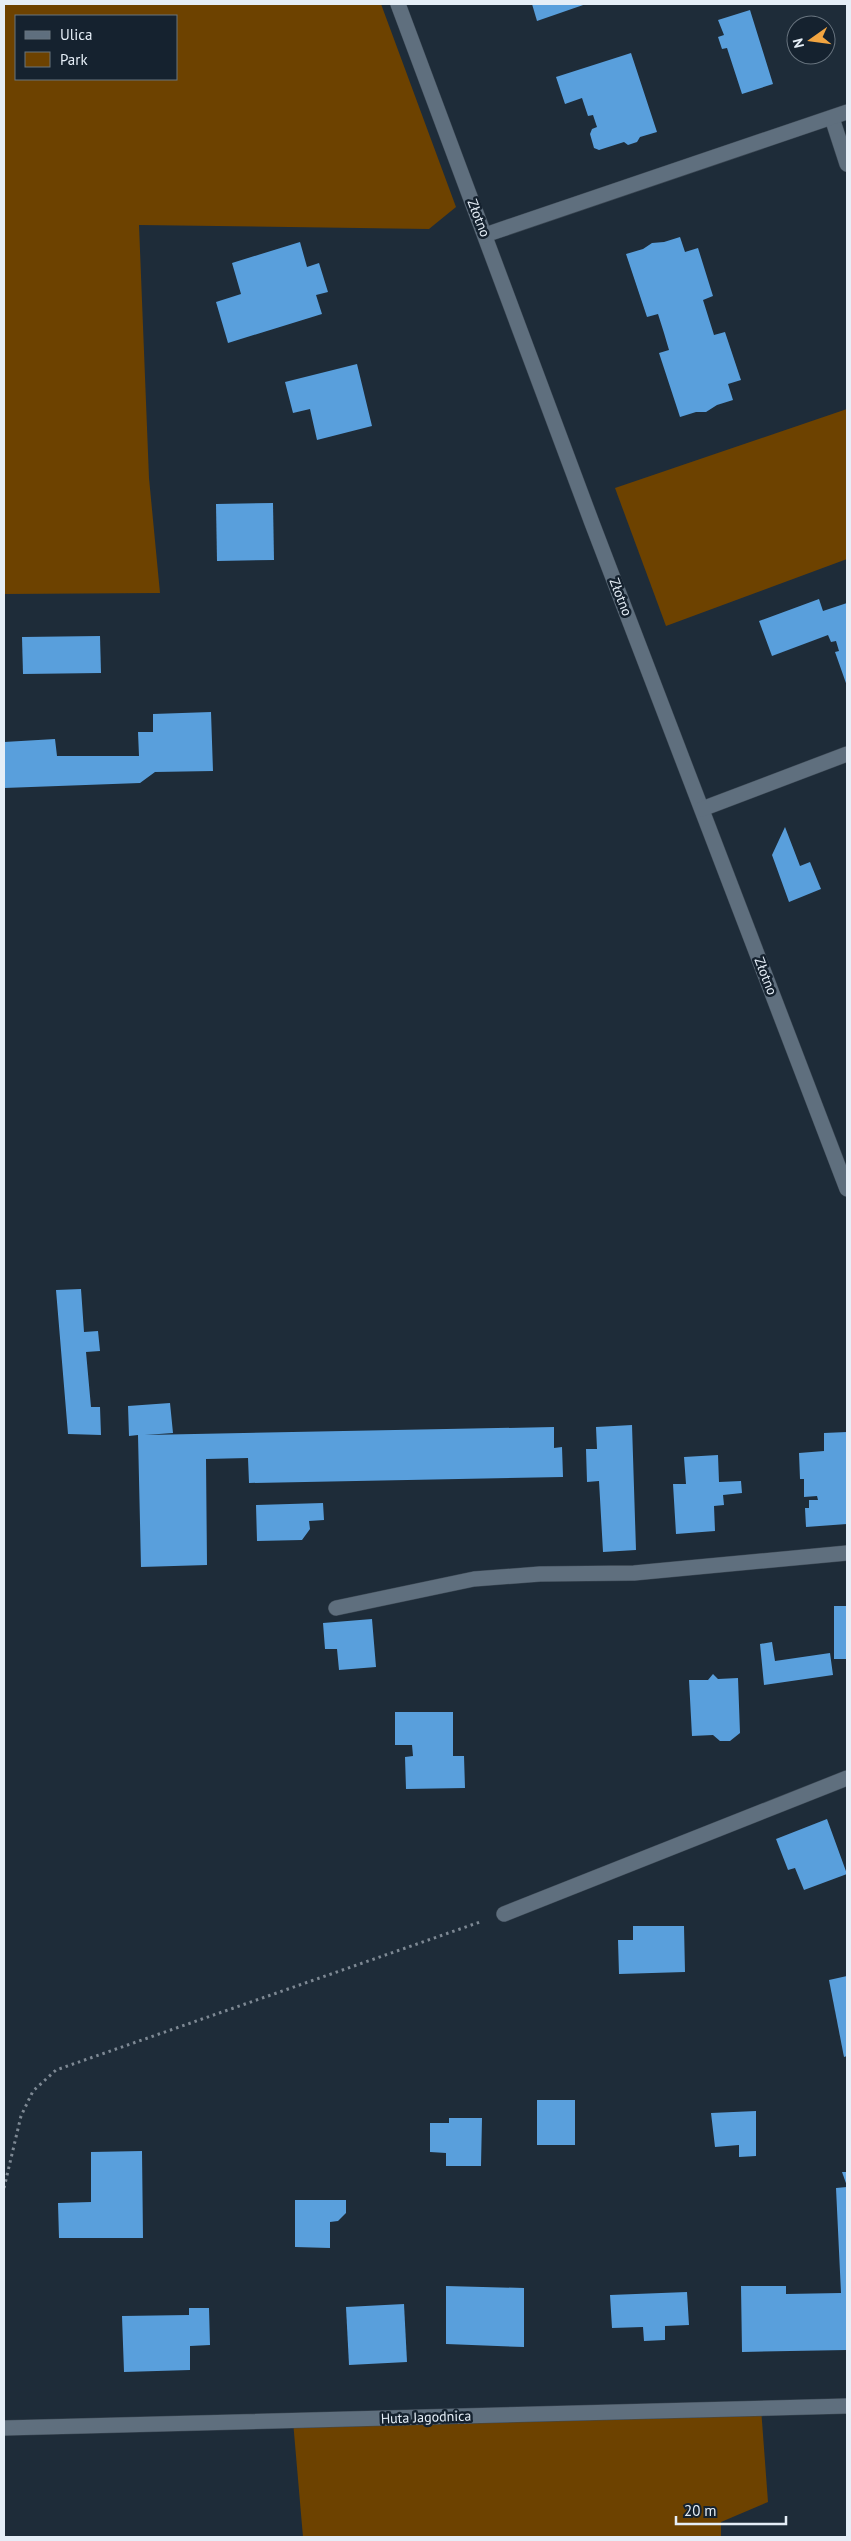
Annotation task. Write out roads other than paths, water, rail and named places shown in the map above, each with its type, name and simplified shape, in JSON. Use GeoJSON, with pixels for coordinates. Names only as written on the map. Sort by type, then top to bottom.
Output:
{"type":"FeatureCollection","features":[{"type":"Feature","properties":{"kind":"street","name":"Złotno"},"geometry":{"type":"LineString","coordinates":[[398,4],[847,1190]]}},
{"type":"Feature","properties":{"kind":"street"},"geometry":{"type":"LineString","coordinates":[[485,235],[847,112]]}},
{"type":"Feature","properties":{"kind":"street"},"geometry":{"type":"LineString","coordinates":[[832,118],[847,164]]}},
{"type":"Feature","properties":{"kind":"street"},"geometry":{"type":"LineString","coordinates":[[702,808],[847,754]]}},
{"type":"Feature","properties":{"kind":"street"},"geometry":{"type":"LineString","coordinates":[[336,1608],[474,1579],[540,1574],[634,1573],[847,1553]]}},
{"type":"Feature","properties":{"kind":"street"},"geometry":{"type":"LineString","coordinates":[[504,1914],[847,1778]]}},
{"type":"Feature","properties":{"kind":"street","name":"Huta Jagodnica"},"geometry":{"type":"LineString","coordinates":[[4,2428],[847,2406]]}}]}
